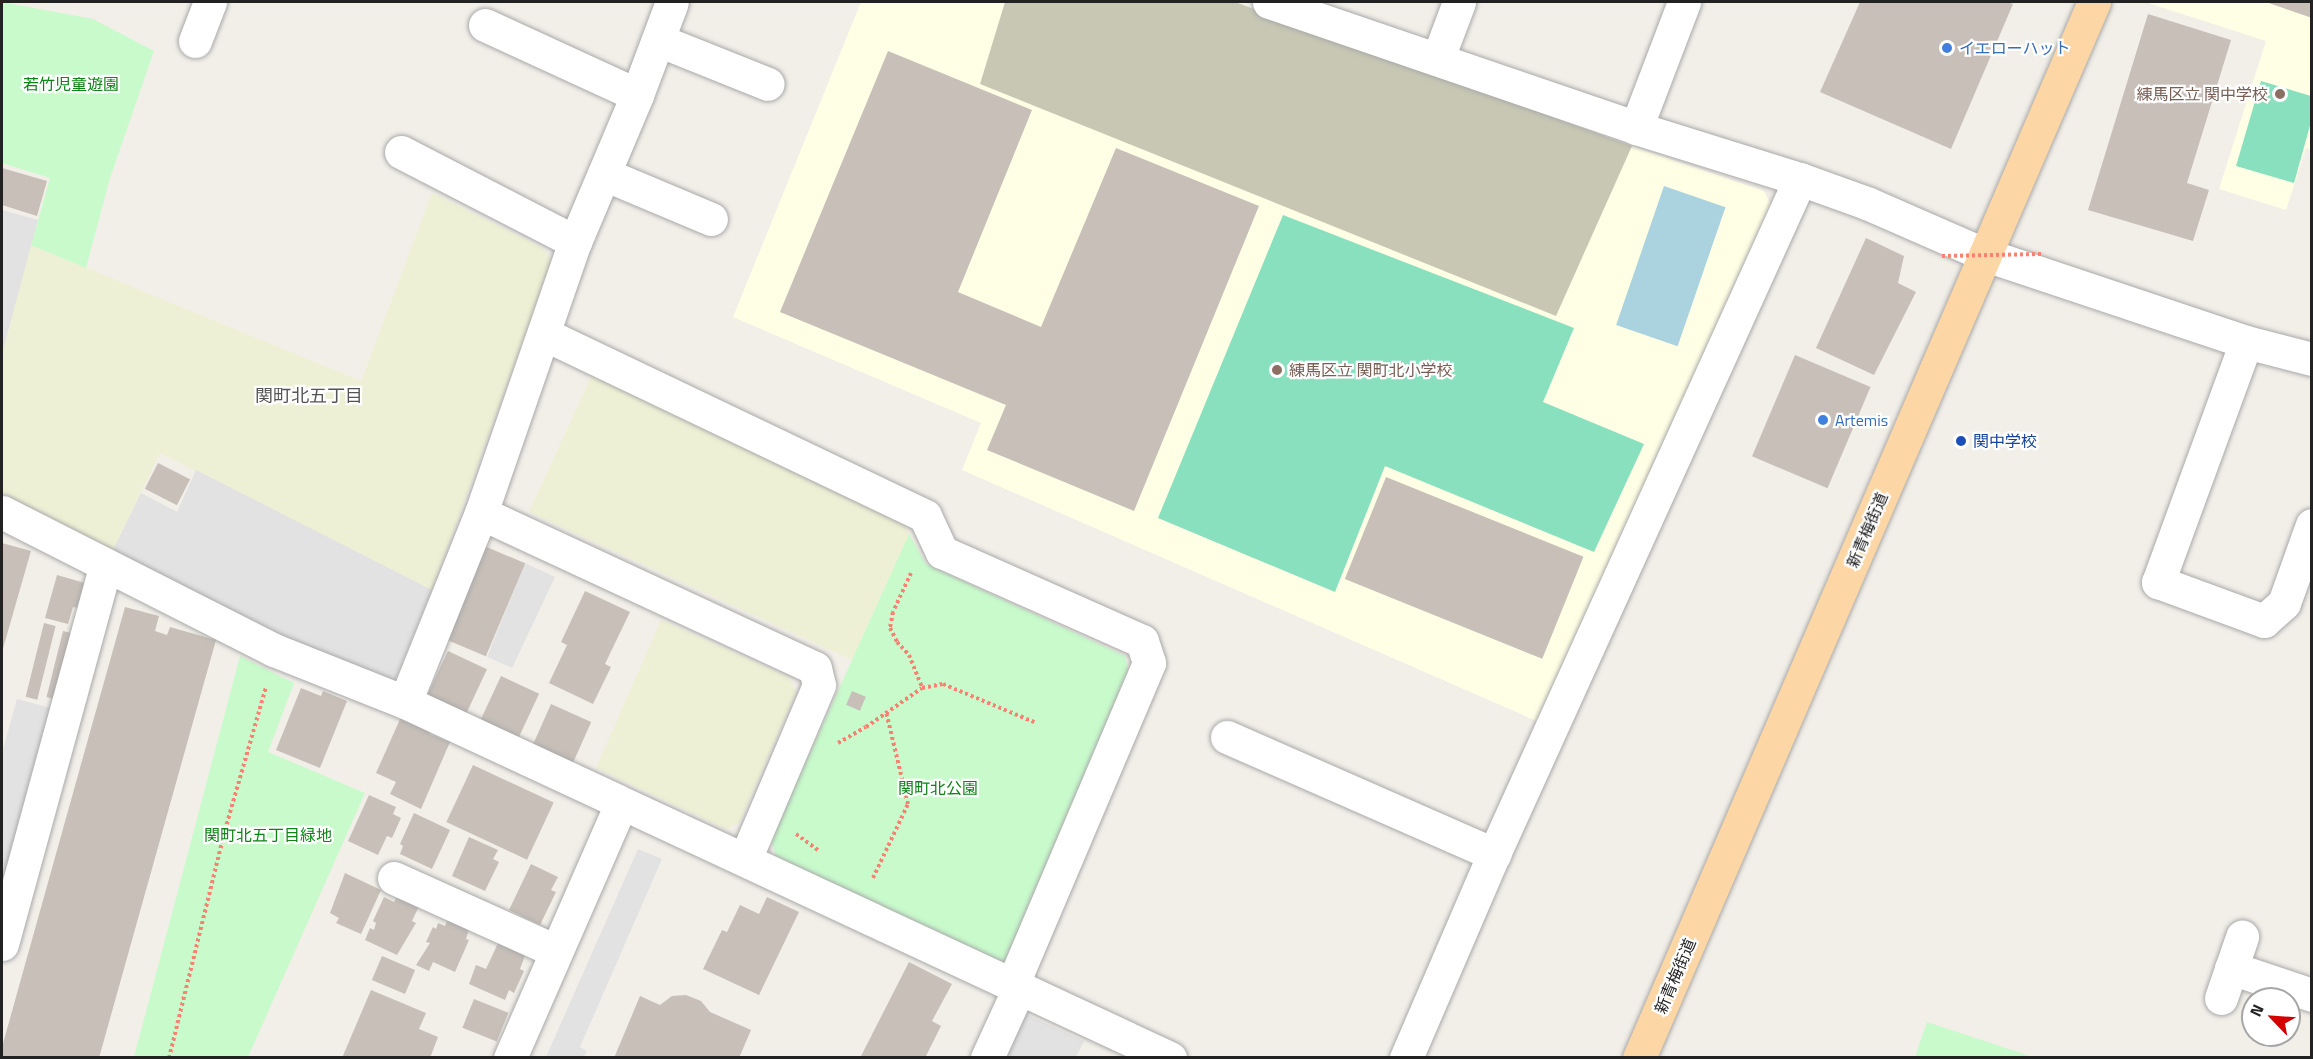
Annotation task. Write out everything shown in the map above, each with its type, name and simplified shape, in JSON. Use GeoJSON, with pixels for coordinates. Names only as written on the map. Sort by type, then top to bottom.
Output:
{"type":"FeatureCollection","features":[{"type":"Feature","properties":{"kind":"main road","name":"新青梅街道"},"geometry":{"type":"LineString","coordinates":[[1639,1058],[2094,2]]}},
{"type":"Feature","properties":{"kind":"street"},"geometry":{"type":"LineString","coordinates":[[195,41],[210,2]]}},
{"type":"Feature","properties":{"kind":"street"},"geometry":{"type":"LineString","coordinates":[[405,702],[481,513],[575,243],[638,95],[672,2]]}},
{"type":"Feature","properties":{"kind":"street"},"geometry":{"type":"LineString","coordinates":[[1269,2],[1438,58],[1636,128],[1800,179],[1869,204],[1986,255],[2246,342],[2312,359]]}},
{"type":"Feature","properties":{"kind":"street"},"geometry":{"type":"LineString","coordinates":[[1438,58],[1459,2]]}},
{"type":"Feature","properties":{"kind":"street"},"geometry":{"type":"LineString","coordinates":[[1636,128],[1684,2]]}},
{"type":"Feature","properties":{"kind":"street"},"geometry":{"type":"LineString","coordinates":[[485,25],[638,95]]}},
{"type":"Feature","properties":{"kind":"street"},"geometry":{"type":"LineString","coordinates":[[658,40],[768,84]]}},
{"type":"Feature","properties":{"kind":"street"},"geometry":{"type":"LineString","coordinates":[[401,152],[575,243]]}},
{"type":"Feature","properties":{"kind":"street"},"geometry":{"type":"LineString","coordinates":[[604,174],[711,219]]}},
{"type":"Feature","properties":{"kind":"street"},"geometry":{"type":"LineString","coordinates":[[1406,1058],[1494,854],[1800,179]]}},
{"type":"Feature","properties":{"kind":"street"},"geometry":{"type":"LineString","coordinates":[[544,334],[925,516],[942,552],[1142,641],[1149,663],[1018,971],[1014,999],[987,1058]]}},
{"type":"Feature","properties":{"kind":"street"},"geometry":{"type":"LineString","coordinates":[[2246,342],[2158,582],[2264,621],[2284,603],[2312,525]]}},
{"type":"Feature","properties":{"kind":"street"},"geometry":{"type":"LineString","coordinates":[[2,512],[274,650],[405,702],[1170,1057]]}},
{"type":"Feature","properties":{"kind":"street"},"geometry":{"type":"LineString","coordinates":[[481,513],[815,668],[819,685],[745,859]]}},
{"type":"Feature","properties":{"kind":"street"},"geometry":{"type":"LineString","coordinates":[[2,944],[106,565]]}},
{"type":"Feature","properties":{"kind":"street"},"geometry":{"type":"LineString","coordinates":[[1227,737],[1494,854]]}},
{"type":"Feature","properties":{"kind":"street"},"geometry":{"type":"LineString","coordinates":[[510,1058],[621,804]]}},
{"type":"Feature","properties":{"kind":"street"},"geometry":{"type":"LineString","coordinates":[[394,878],[556,951]]}},
{"type":"Feature","properties":{"kind":"street"},"geometry":{"type":"LineString","coordinates":[[2242,937],[2226,983],[2312,995]]}},
{"type":"Feature","properties":{"kind":"path"},"geometry":{"type":"LineString","coordinates":[[1942,256],[2040,254]]}},
{"type":"Feature","properties":{"kind":"path"},"geometry":{"type":"LineString","coordinates":[[922,688],[909,655],[897,642],[890,628],[901,592],[915,566],[927,550],[938,543]]}},
{"type":"Feature","properties":{"kind":"path"},"geometry":{"type":"LineString","coordinates":[[169,1058],[274,650]]}},
{"type":"Feature","properties":{"kind":"path"},"geometry":{"type":"LineString","coordinates":[[838,742],[866,727],[922,688],[944,684],[1034,722]]}},
{"type":"Feature","properties":{"kind":"path"},"geometry":{"type":"LineString","coordinates":[[873,879],[908,804],[886,712]]}},
{"type":"Feature","properties":{"kind":"shaded area","name":"練馬区立 関町北小学校"},"geometry":{"type":"Polygon","coordinates":[[[861,2],[1235,2],[1599,135],[1764,191],[1771,205],[1539,722],[962,470],[981,423],[733,317],[861,2]]]}},
{"type":"Feature","properties":{"kind":"shaded area"},"geometry":{"type":"Polygon","coordinates":[[[1005,2],[1235,2],[1632,146],[1556,316],[980,84],[1005,2]]]}},
{"type":"Feature","properties":{"kind":"shaded area","name":"練馬区立 関中学校"},"geometry":{"type":"Polygon","coordinates":[[[2145,2],[2311,2],[2311,150],[2306,148],[2286,210],[2219,189],[2266,41],[2145,2]]]}},
{"type":"Feature","properties":{"kind":"shaded area"},"geometry":{"type":"Polygon","coordinates":[[[432,193],[543,248],[552,262],[432,590],[160,453],[110,556],[2,499],[2,354],[31,245],[361,381],[432,193]]]}},
{"type":"Feature","properties":{"kind":"shaded area"},"geometry":{"type":"Polygon","coordinates":[[[2,210],[38,220],[2,354],[2,210]]]}},
{"type":"Feature","properties":{"kind":"shaded area"},"geometry":{"type":"Polygon","coordinates":[[[592,375],[901,517],[909,534],[852,660],[529,512],[592,375]]]}},
{"type":"Feature","properties":{"kind":"shaded area"},"geometry":{"type":"Polygon","coordinates":[[[196,470],[432,590],[396,678],[384,683],[110,556],[141,493],[177,512],[196,470]]]}},
{"type":"Feature","properties":{"kind":"shaded area"},"geometry":{"type":"Polygon","coordinates":[[[525,563],[555,577],[512,668],[487,657],[525,563]]]}},
{"type":"Feature","properties":{"kind":"shaded area"},"geometry":{"type":"Polygon","coordinates":[[[661,620],[789,677],[796,693],[739,823],[726,829],[596,768],[661,620]]]}},
{"type":"Feature","properties":{"kind":"shaded area"},"geometry":{"type":"Polygon","coordinates":[[[17,699],[51,708],[2,884],[2,753],[17,699]]]}},
{"type":"Feature","properties":{"kind":"shaded area"},"geometry":{"type":"Polygon","coordinates":[[[638,849],[662,859],[580,1047],[587,1051],[584,1057],[546,1057],[638,849]]]}},
{"type":"Feature","properties":{"kind":"shaded area"},"geometry":{"type":"Polygon","coordinates":[[[1021,1012],[1084,1041],[1076,1057],[1000,1058],[1021,1012]]]}},
{"type":"Feature","properties":{"kind":"green space","name":"若竹児童遊園"},"geometry":{"type":"Polygon","coordinates":[[[2,2],[93,19],[154,51],[110,178],[86,268],[31,245],[50,178],[2,163],[2,2]]]}},
{"type":"Feature","properties":{"kind":"green space"},"geometry":{"type":"Polygon","coordinates":[[[2261,81],[2311,96],[2311,122],[2294,183],[2236,166],[2261,81]]]}},
{"type":"Feature","properties":{"kind":"green space"},"geometry":{"type":"Polygon","coordinates":[[[1283,215],[1574,328],[1543,402],[1644,444],[1594,552],[1385,466],[1335,592],[1158,518],[1283,215]]]}},
{"type":"Feature","properties":{"kind":"green space","name":"関町北公園"},"geometry":{"type":"Polygon","coordinates":[[[909,534],[926,564],[1125,656],[1130,676],[1004,964],[777,860],[771,839],[909,534]]]}},
{"type":"Feature","properties":{"kind":"green space","name":"関町北五丁目緑地"},"geometry":{"type":"Polygon","coordinates":[[[240,656],[294,683],[268,752],[365,793],[248,1057],[134,1057],[240,656]]]}},
{"type":"Feature","properties":{"kind":"green space"},"geometry":{"type":"Polygon","coordinates":[[[1927,1022],[2033,1057],[1915,1057],[1927,1022]]]}},
{"type":"Feature","properties":{"kind":"water"},"geometry":{"type":"Polygon","coordinates":[[[1664,186],[1725,207],[1678,346],[1616,325],[1664,186]]]}},
{"type":"Feature","properties":{"kind":"building"},"geometry":{"type":"Polygon","coordinates":[[[1860,2],[2007,2],[2013,4],[1951,149],[1820,92],[1860,2]]]}},
{"type":"Feature","properties":{"kind":"building"},"geometry":{"type":"Polygon","coordinates":[[[2266,2],[2312,2],[2312,18],[2266,2]]]}},
{"type":"Feature","properties":{"kind":"building"},"geometry":{"type":"Polygon","coordinates":[[[2148,14],[2231,40],[2187,183],[2209,190],[2193,241],[2088,210],[2148,14]]]}},
{"type":"Feature","properties":{"kind":"building"},"geometry":{"type":"Polygon","coordinates":[[[888,51],[1032,110],[958,292],[1041,327],[1116,148],[1259,206],[1134,511],[987,450],[1006,405],[780,312],[888,51]]]}},
{"type":"Feature","properties":{"kind":"building"},"geometry":{"type":"Polygon","coordinates":[[[2,168],[47,181],[37,216],[2,205],[2,168]]]}},
{"type":"Feature","properties":{"kind":"building"},"geometry":{"type":"Polygon","coordinates":[[[1866,238],[1904,256],[1898,283],[1916,292],[1874,375],[1816,348],[1866,238]]]}},
{"type":"Feature","properties":{"kind":"building"},"geometry":{"type":"Polygon","coordinates":[[[1795,355],[1870,387],[1828,488],[1752,456],[1795,355]]]}},
{"type":"Feature","properties":{"kind":"building"},"geometry":{"type":"Polygon","coordinates":[[[158,463],[190,479],[177,505],[145,489],[158,463]]]}},
{"type":"Feature","properties":{"kind":"building"},"geometry":{"type":"Polygon","coordinates":[[[1386,477],[1583,557],[1542,659],[1345,579],[1386,477]]]}},
{"type":"Feature","properties":{"kind":"building"},"geometry":{"type":"Polygon","coordinates":[[[2,543],[31,551],[2,652],[2,543]]]}},
{"type":"Feature","properties":{"kind":"building"},"geometry":{"type":"Polygon","coordinates":[[[482,545],[525,563],[486,656],[443,638],[482,545]]]}},
{"type":"Feature","properties":{"kind":"building"},"geometry":{"type":"Polygon","coordinates":[[[57,575],[85,583],[78,608],[73,607],[68,624],[45,618],[57,575]]]}},
{"type":"Feature","properties":{"kind":"building"},"geometry":{"type":"Polygon","coordinates":[[[585,591],[630,612],[605,664],[611,667],[593,704],[549,683],[567,645],[561,642],[585,591]]]}},
{"type":"Feature","properties":{"kind":"building"},"geometry":{"type":"Polygon","coordinates":[[[125,607],[159,616],[155,631],[167,635],[170,627],[216,640],[99,1058],[2,1058],[2,1047],[125,607]]]}},
{"type":"Feature","properties":{"kind":"building"},"geometry":{"type":"Polygon","coordinates":[[[44,623],[56,626],[37,700],[26,697],[44,623]]]}},
{"type":"Feature","properties":{"kind":"building"},"geometry":{"type":"Polygon","coordinates":[[[63,631],[75,634],[58,700],[47,697],[63,631]]]}},
{"type":"Feature","properties":{"kind":"building"},"geometry":{"type":"Polygon","coordinates":[[[448,651],[487,669],[464,719],[425,701],[448,651]]]}},
{"type":"Feature","properties":{"kind":"building"},"geometry":{"type":"Polygon","coordinates":[[[501,676],[539,694],[516,743],[478,725],[501,676]]]}},
{"type":"Feature","properties":{"kind":"building"},"geometry":{"type":"Polygon","coordinates":[[[301,688],[321,696],[323,691],[347,701],[320,768],[276,750],[301,688]]]}},
{"type":"Feature","properties":{"kind":"building"},"geometry":{"type":"Polygon","coordinates":[[[852,691],[866,697],[860,711],[846,705],[852,691]]]}},
{"type":"Feature","properties":{"kind":"building"},"geometry":{"type":"Polygon","coordinates":[[[551,704],[591,722],[571,768],[531,750],[551,704]]]}},
{"type":"Feature","properties":{"kind":"building"},"geometry":{"type":"Polygon","coordinates":[[[401,717],[432,730],[430,734],[450,742],[421,809],[390,794],[396,782],[376,773],[401,717]]]}},
{"type":"Feature","properties":{"kind":"building"},"geometry":{"type":"Polygon","coordinates":[[[473,765],[554,803],[527,860],[446,822],[473,765]]]}},
{"type":"Feature","properties":{"kind":"building"},"geometry":{"type":"Polygon","coordinates":[[[369,795],[396,807],[393,814],[401,818],[392,838],[387,836],[378,855],[348,841],[369,795]]]}},
{"type":"Feature","properties":{"kind":"building"},"geometry":{"type":"Polygon","coordinates":[[[414,813],[450,830],[432,869],[400,854],[403,846],[400,844],[414,813]]]}},
{"type":"Feature","properties":{"kind":"building"},"geometry":{"type":"Polygon","coordinates":[[[469,837],[498,850],[493,859],[499,862],[485,891],[452,876],[469,837]]]}},
{"type":"Feature","properties":{"kind":"building"},"geometry":{"type":"Polygon","coordinates":[[[531,864],[558,877],[551,890],[556,892],[540,925],[509,910],[531,864]]]}},
{"type":"Feature","properties":{"kind":"building"},"geometry":{"type":"Polygon","coordinates":[[[345,873],[381,890],[361,934],[336,923],[339,918],[330,913],[345,873]]]}},
{"type":"Feature","properties":{"kind":"building"},"geometry":{"type":"Polygon","coordinates":[[[384,897],[394,902],[397,897],[419,906],[412,921],[416,923],[397,955],[365,940],[370,928],[374,930],[376,923],[373,921],[384,897]]]}},
{"type":"Feature","properties":{"kind":"building"},"geometry":{"type":"Polygon","coordinates":[[[767,897],[799,912],[759,995],[703,969],[722,930],[727,932],[740,905],[759,914],[767,897]]]}},
{"type":"Feature","properties":{"kind":"building"},"geometry":{"type":"Polygon","coordinates":[[[448,919],[469,929],[466,939],[469,940],[455,972],[433,962],[429,971],[416,965],[430,943],[426,942],[433,927],[436,929],[438,923],[445,926],[448,919]]]}},
{"type":"Feature","properties":{"kind":"building"},"geometry":{"type":"Polygon","coordinates":[[[499,941],[526,953],[520,969],[524,971],[514,993],[509,990],[505,1000],[469,984],[476,965],[486,969],[499,941]]]}},
{"type":"Feature","properties":{"kind":"building"},"geometry":{"type":"Polygon","coordinates":[[[382,956],[415,970],[405,994],[372,980],[382,956]]]}},
{"type":"Feature","properties":{"kind":"building"},"geometry":{"type":"Polygon","coordinates":[[[909,962],[952,984],[932,1021],[941,1026],[925,1058],[860,1058],[909,962]]]}},
{"type":"Feature","properties":{"kind":"building"},"geometry":{"type":"Polygon","coordinates":[[[371,990],[426,1013],[419,1029],[438,1037],[430,1058],[342,1058],[371,990]]]}},
{"type":"Feature","properties":{"kind":"building"},"geometry":{"type":"Polygon","coordinates":[[[686,995],[701,1001],[710,1012],[751,1030],[739,1058],[614,1058],[640,996],[660,1005],[672,996],[686,995]]]}},
{"type":"Feature","properties":{"kind":"building"},"geometry":{"type":"Polygon","coordinates":[[[474,999],[508,1013],[497,1042],[462,1028],[474,999]]]}},
{"type":"Feature","properties":{"kind":"place","name":"イエローハット"},"geometry":{"type":"Point","coordinates":[1947,48]}},
{"type":"Feature","properties":{"kind":"place","name":"練馬区立 関中学校"},"geometry":{"type":"Point","coordinates":[2280,94]}},
{"type":"Feature","properties":{"kind":"place","name":"練馬区立 関町北小学校"},"geometry":{"type":"Point","coordinates":[1277,370]}},
{"type":"Feature","properties":{"kind":"place","name":"Artemis"},"geometry":{"type":"Point","coordinates":[1823,420]}},
{"type":"Feature","properties":{"kind":"place","name":"関中学校"},"geometry":{"type":"Point","coordinates":[1961,441]}},
{"type":"Feature","properties":{"kind":"district","name":"関町北五丁目"},"geometry":{"type":"Point","coordinates":[309,396]}}]}
